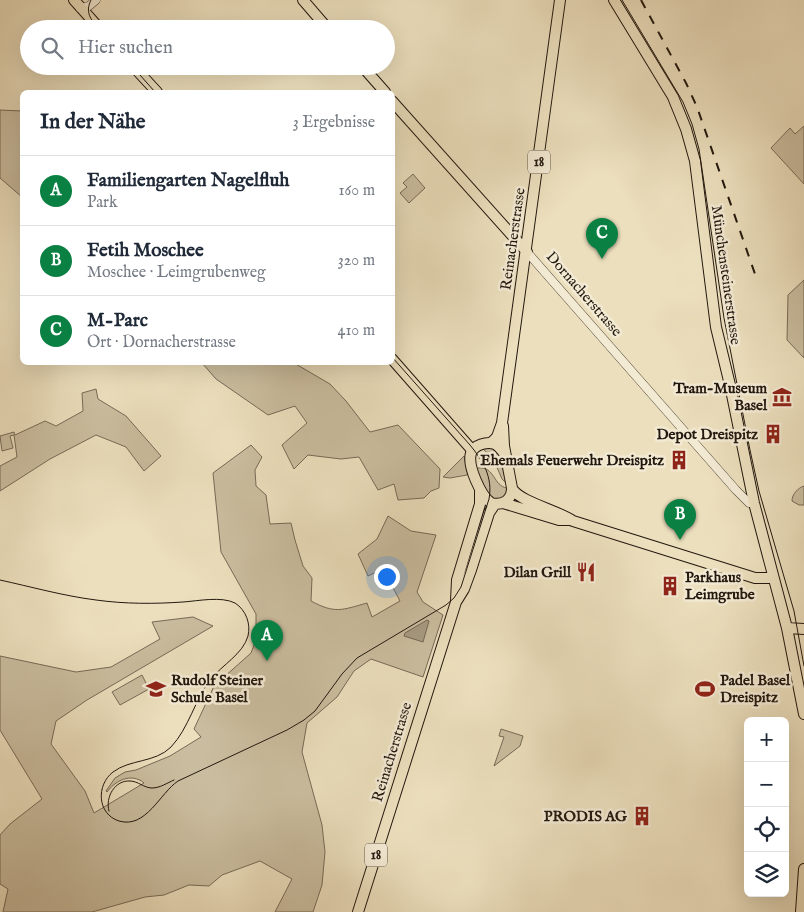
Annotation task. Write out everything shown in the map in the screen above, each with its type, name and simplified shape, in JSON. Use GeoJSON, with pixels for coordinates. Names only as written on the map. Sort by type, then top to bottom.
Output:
{"type":"FeatureCollection","features":[{"type":"Feature","properties":{"kind":"main road"},"geometry":{"type":"LineString","coordinates":[[303,0],[320,20]]}},
{"type":"Feature","properties":{"kind":"main road","name":"Reinacherstrasse"},"geometry":{"type":"LineString","coordinates":[[491,443],[497,437],[502,423],[527,252],[560,0]]}},
{"type":"Feature","properties":{"kind":"main road","name":"Münchensteinerstrasse"},"geometry":{"type":"LineString","coordinates":[[614,0],[673,97],[686,129],[699,188],[716,327],[754,503],[787,628],[804,714]]}},
{"type":"Feature","properties":{"kind":"main road"},"geometry":{"type":"LineString","coordinates":[[79,3],[93,20]]}},
{"type":"Feature","properties":{"kind":"main road"},"geometry":{"type":"LineString","coordinates":[[141,75],[155,90]]}},
{"type":"Feature","properties":{"kind":"main road"},"geometry":{"type":"LineString","coordinates":[[370,75],[383,90]]}},
{"type":"Feature","properties":{"kind":"main road","name":"Dornacherstrasse"},"geometry":{"type":"LineString","coordinates":[[395,105],[527,252]]}},
{"type":"Feature","properties":{"kind":"main road"},"geometry":{"type":"LineString","coordinates":[[395,362],[472,450],[480,445],[491,443],[499,447],[506,456]]}},
{"type":"Feature","properties":{"kind":"main road","name":"Reinacherstrasse"},"geometry":{"type":"LineString","coordinates":[[502,423],[506,456]]}},
{"type":"Feature","properties":{"kind":"main road","name":"18"},"geometry":{"type":"LineString","coordinates":[[472,450],[470,459],[479,491]]}},
{"type":"Feature","properties":{"kind":"main road","name":"18"},"geometry":{"type":"LineString","coordinates":[[499,504],[510,498],[513,490],[506,456]]}},
{"type":"Feature","properties":{"kind":"main road"},"geometry":{"type":"LineString","coordinates":[[513,490],[533,507]]}},
{"type":"Feature","properties":{"kind":"main road"},"geometry":{"type":"LineString","coordinates":[[479,491],[487,500],[499,504],[533,507],[563,514],[573,520],[755,578],[773,578]]}},
{"type":"Feature","properties":{"kind":"main road","name":"Reinacherstrasse"},"geometry":{"type":"LineString","coordinates":[[456,602],[457,580],[480,504],[479,491]]}},
{"type":"Feature","properties":{"kind":"main road","name":"Reinacherstrasse"},"geometry":{"type":"LineString","coordinates":[[358,912],[456,602],[468,580],[489,513],[499,504]]}},
{"type":"Feature","properties":{"kind":"main road"},"geometry":{"type":"LineString","coordinates":[[787,628],[804,629]]}},
{"type":"Feature","properties":{"kind":"main road"},"geometry":{"type":"LineString","coordinates":[[801,912],[804,869]]}},
{"type":"Feature","properties":{"kind":"street"},"geometry":{"type":"LineString","coordinates":[[79,3],[89,6],[96,0]]}},
{"type":"Feature","properties":{"kind":"street","name":"Dornacherstrasse"},"geometry":{"type":"LineString","coordinates":[[527,252],[736,490],[748,503],[754,503]]}},
{"type":"Feature","properties":{"kind":"shaded area"},"geometry":{"type":"Polygon","coordinates":[[[0,110],[20,111],[20,195],[0,178],[0,110]]]}},
{"type":"Feature","properties":{"kind":"shaded area"},"geometry":{"type":"Polygon","coordinates":[[[804,126],[804,184],[771,148],[790,128],[795,134],[804,126]]]}},
{"type":"Feature","properties":{"kind":"shaded area"},"geometry":{"type":"Polygon","coordinates":[[[413,174],[425,188],[409,203],[400,193],[407,187],[403,183],[413,174]]]}},
{"type":"Feature","properties":{"kind":"shaded area"},"geometry":{"type":"Polygon","coordinates":[[[804,280],[804,358],[787,340],[788,295],[804,280]]]}},
{"type":"Feature","properties":{"kind":"shaded area"},"geometry":{"type":"Polygon","coordinates":[[[204,365],[297,365],[330,384],[370,432],[398,425],[440,469],[439,488],[431,491],[424,498],[398,500],[394,484],[378,490],[359,457],[341,459],[308,455],[294,469],[282,445],[307,423],[295,406],[268,415],[216,379],[204,365]]]}},
{"type":"Feature","properties":{"kind":"shaded area"},"geometry":{"type":"Polygon","coordinates":[[[96,389],[98,399],[126,416],[161,456],[144,471],[126,447],[96,435],[50,459],[0,491],[0,466],[17,457],[14,435],[10,436],[13,448],[2,451],[0,436],[14,432],[15,435],[45,421],[56,426],[83,411],[82,393],[96,389]]]}},
{"type":"Feature","properties":{"kind":"shaded area"},"geometry":{"type":"Polygon","coordinates":[[[251,445],[262,457],[255,470],[256,486],[266,495],[270,524],[291,523],[303,566],[312,578],[311,601],[319,605],[339,610],[367,603],[372,617],[400,601],[383,569],[368,576],[358,554],[377,539],[388,516],[411,531],[436,535],[417,592],[423,602],[443,615],[423,677],[371,659],[354,671],[337,697],[307,723],[302,752],[322,825],[325,852],[322,885],[313,912],[275,912],[292,879],[260,861],[222,875],[209,886],[189,885],[164,895],[145,897],[92,912],[3,912],[8,889],[0,884],[0,835],[10,824],[42,799],[0,730],[0,656],[76,672],[111,667],[160,639],[152,622],[193,617],[213,626],[87,700],[56,721],[51,744],[85,791],[94,813],[144,783],[134,778],[124,779],[114,784],[107,792],[115,778],[125,772],[136,770],[170,756],[201,737],[194,729],[214,686],[251,653],[256,640],[256,614],[221,552],[213,473],[251,445]]]}},
{"type":"Feature","properties":{"kind":"shaded area"},"geometry":{"type":"Polygon","coordinates":[[[489,446],[500,454],[506,483],[502,479],[493,458],[483,449],[489,446]]]}},
{"type":"Feature","properties":{"kind":"shaded area"},"geometry":{"type":"Polygon","coordinates":[[[464,456],[467,475],[450,478],[443,477],[464,456]]]}},
{"type":"Feature","properties":{"kind":"shaded area"},"geometry":{"type":"Polygon","coordinates":[[[478,468],[488,470],[499,484],[507,488],[506,498],[491,500],[476,470],[478,468]]]}},
{"type":"Feature","properties":{"kind":"shaded area"},"geometry":{"type":"Polygon","coordinates":[[[804,486],[804,505],[799,505],[792,501],[792,498],[804,486]]]}},
{"type":"Feature","properties":{"kind":"shaded area"},"geometry":{"type":"Polygon","coordinates":[[[427,620],[429,621],[423,642],[404,636],[405,633],[427,620]]]}},
{"type":"Feature","properties":{"kind":"shaded area"},"geometry":{"type":"Polygon","coordinates":[[[142,675],[149,689],[120,705],[112,692],[142,675]]]}},
{"type":"Feature","properties":{"kind":"shaded area"},"geometry":{"type":"Polygon","coordinates":[[[501,729],[523,736],[520,746],[494,766],[504,737],[499,736],[501,729]]]}},
{"type":"Feature","properties":{"kind":"tram line"},"geometry":{"type":"LineString","coordinates":[[91,0],[88,8],[92,20]]}},
{"type":"Feature","properties":{"kind":"tram line"},"geometry":{"type":"LineString","coordinates":[[622,0],[683,102],[699,149],[724,318],[750,450],[759,491],[794,611],[804,666]]}},
{"type":"Feature","properties":{"kind":"tram line"},"geometry":{"type":"LineString","coordinates":[[140,75],[153,90]]}},
{"type":"Feature","properties":{"kind":"tram line"},"geometry":{"type":"LineString","coordinates":[[0,580],[72,596],[118,602],[161,603],[223,600],[235,603],[245,613],[249,627],[248,636],[242,648],[205,687],[183,731],[171,747],[158,756],[120,768],[107,778],[101,799],[106,812],[119,821],[129,822],[137,820],[152,809],[171,786],[178,781],[287,730],[304,720],[315,711],[342,674],[357,658],[446,605],[454,598],[461,587],[489,499],[490,484],[488,476],[483,463],[470,445],[395,360]]}},
{"type":"Feature","properties":{"kind":"tram line"},"geometry":{"type":"LineString","coordinates":[[109,811],[108,800],[112,790],[120,783],[133,781],[152,788],[174,780]]}},
{"type":"Feature","properties":{"kind":"railway"},"geometry":{"type":"LineString","coordinates":[[641,0],[697,107],[756,277]]}},
{"type":"Feature","properties":{"kind":"place","name":"M-Parc"},"geometry":{"type":"Point","coordinates":[602,259]}},
{"type":"Feature","properties":{"kind":"place","name":"Tram-Museum Basel"},"geometry":{"type":"Point","coordinates":[782,397]}},
{"type":"Feature","properties":{"kind":"place","name":"Depot Dreispitz"},"geometry":{"type":"Point","coordinates":[773,434]}},
{"type":"Feature","properties":{"kind":"place","name":"Ehemals Feuerwehr Dreispitz"},"geometry":{"type":"Point","coordinates":[679,460]}},
{"type":"Feature","properties":{"kind":"place","name":"Fetih Moschee"},"geometry":{"type":"Point","coordinates":[680,540]}},
{"type":"Feature","properties":{"kind":"place","name":"Dilan Grill"},"geometry":{"type":"Point","coordinates":[586,572]}},
{"type":"Feature","properties":{"kind":"place","name":"Parkhaus Leimgrube"},"geometry":{"type":"Point","coordinates":[670,586]}},
{"type":"Feature","properties":{"kind":"place","name":"Familiengarten Nagelfluh"},"geometry":{"type":"Point","coordinates":[267,661]}},
{"type":"Feature","properties":{"kind":"place","name":"Rudolf Steiner Schule Basel"},"geometry":{"type":"Point","coordinates":[156,689]}},
{"type":"Feature","properties":{"kind":"place","name":"Padel Basel Dreispitz"},"geometry":{"type":"Point","coordinates":[705,689]}},
{"type":"Feature","properties":{"kind":"place","name":"PRODIS AG"},"geometry":{"type":"Point","coordinates":[642,816]}}]}
